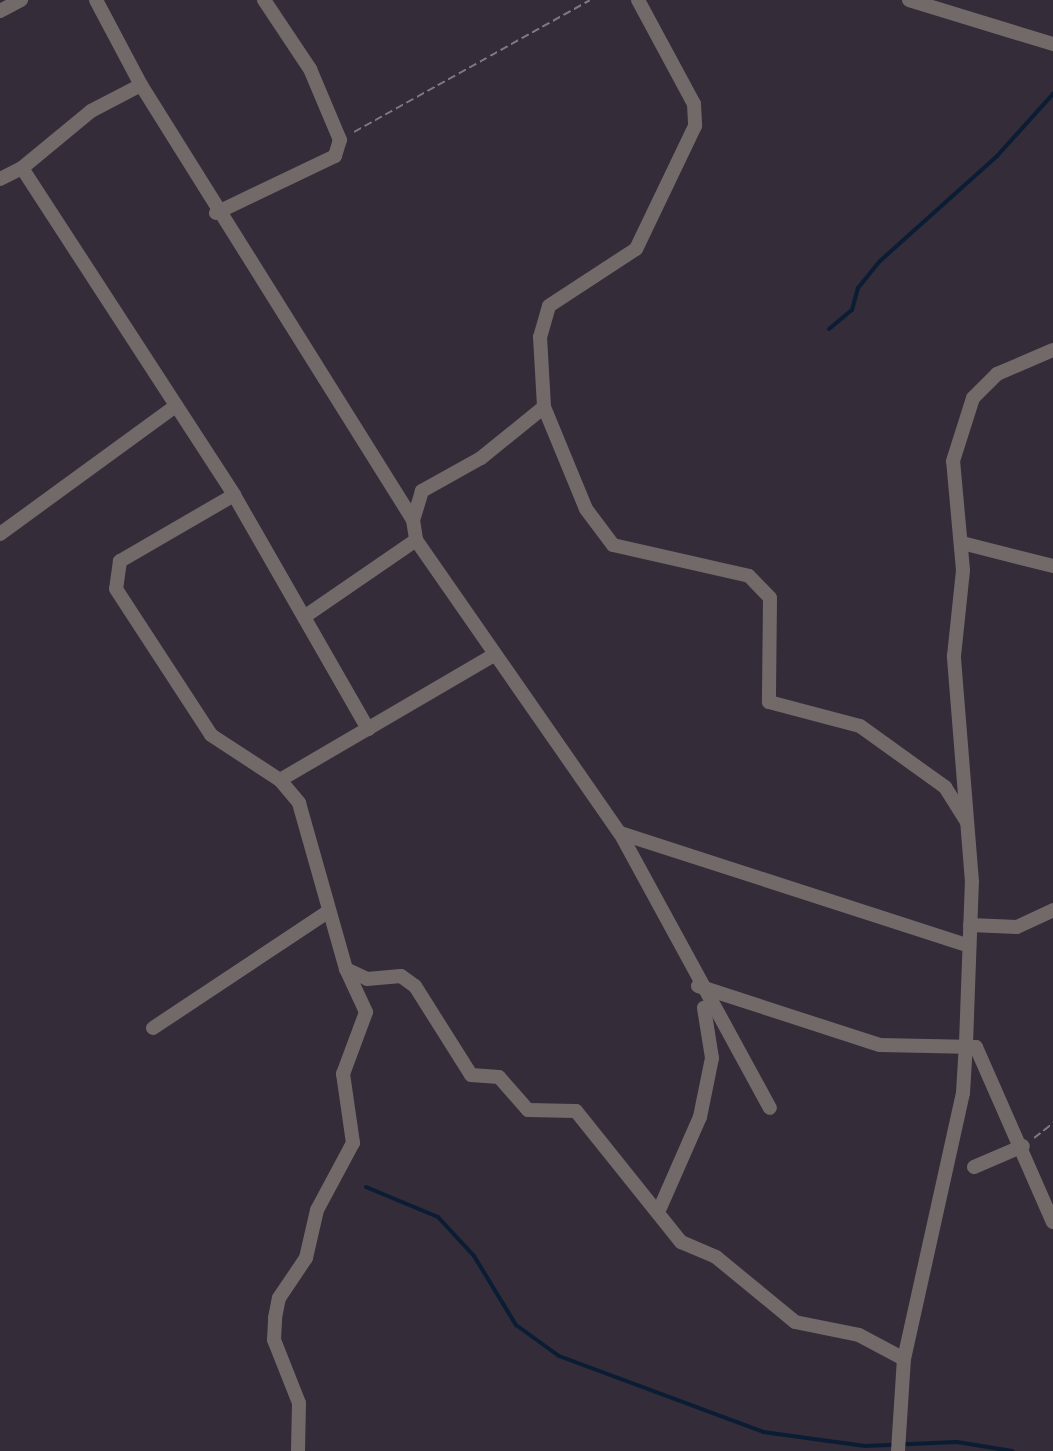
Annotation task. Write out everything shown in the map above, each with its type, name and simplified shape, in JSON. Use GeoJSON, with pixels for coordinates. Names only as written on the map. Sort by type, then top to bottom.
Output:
{"type":"FeatureCollection","features":[{"type":"Feature","properties":{"kind":"street"},"geometry":{"type":"LineString","coordinates":[[0,11],[21,0]]}},
{"type":"Feature","properties":{"kind":"street"},"geometry":{"type":"LineString","coordinates":[[96,0],[141,85],[216,213],[413,520],[416,540],[492,656],[620,833],[698,986],[770,1108]]}},
{"type":"Feature","properties":{"kind":"street"},"geometry":{"type":"LineString","coordinates":[[216,213],[335,156],[340,140],[310,69],[264,0]]}},
{"type":"Feature","properties":{"kind":"street"},"geometry":{"type":"LineString","coordinates":[[638,0],[694,104],[695,126],[636,249],[549,306],[540,337],[544,407],[586,509],[613,545],[749,576],[770,598],[769,702],[860,726],[945,787],[969,825]]}},
{"type":"Feature","properties":{"kind":"street"},"geometry":{"type":"LineString","coordinates":[[909,0],[1053,44]]}},
{"type":"Feature","properties":{"kind":"street"},"geometry":{"type":"LineString","coordinates":[[0,179],[22,168],[91,111],[141,85]]}},
{"type":"Feature","properties":{"kind":"street"},"geometry":{"type":"LineString","coordinates":[[22,168],[174,407],[234,495],[368,729]]}},
{"type":"Feature","properties":{"kind":"street"},"geometry":{"type":"LineString","coordinates":[[898,1451],[904,1359],[960,1108],[966,1043],[969,825],[954,656],[962,543],[953,461],[959,425],[997,374],[1053,350]]}},
{"type":"Feature","properties":{"kind":"street"},"geometry":{"type":"LineString","coordinates":[[0,534],[174,407]]}},
{"type":"Feature","properties":{"kind":"street"},"geometry":{"type":"LineString","coordinates":[[413,520],[422,491],[481,458],[544,407]]}},
{"type":"Feature","properties":{"kind":"street"},"geometry":{"type":"LineString","coordinates":[[234,495],[120,561],[116,589],[211,735],[280,780],[299,803],[326,913],[346,969],[366,1012],[343,1074],[353,1143],[317,1210],[306,1258],[279,1298],[275,1318],[274,1340],[299,1403],[298,1451]]}},
{"type":"Feature","properties":{"kind":"street"},"geometry":{"type":"LineString","coordinates":[[304,617],[416,540]]}},
{"type":"Feature","properties":{"kind":"street"},"geometry":{"type":"LineString","coordinates":[[962,543],[1053,566]]}},
{"type":"Feature","properties":{"kind":"street"},"geometry":{"type":"LineString","coordinates":[[280,780],[492,656]]}},
{"type":"Feature","properties":{"kind":"street"},"geometry":{"type":"LineString","coordinates":[[620,833],[969,946]]}},
{"type":"Feature","properties":{"kind":"street"},"geometry":{"type":"LineString","coordinates":[[970,925],[1017,927],[1053,910]]}},
{"type":"Feature","properties":{"kind":"street"},"geometry":{"type":"LineString","coordinates":[[153,1028],[326,913]]}},
{"type":"Feature","properties":{"kind":"street"},"geometry":{"type":"LineString","coordinates":[[346,969],[367,979],[401,976],[415,986],[463,1069],[499,1077],[528,1110],[571,1107],[624,1177],[660,1208],[681,1242],[716,1257],[795,1322],[859,1335],[904,1359]]}},
{"type":"Feature","properties":{"kind":"street"},"geometry":{"type":"LineString","coordinates":[[698,986],[880,1045],[966,1043],[984,1058],[1053,1222]]}},
{"type":"Feature","properties":{"kind":"street"},"geometry":{"type":"LineString","coordinates":[[660,1208],[686,1157],[712,1058],[698,986]]}},
{"type":"Feature","properties":{"kind":"street"},"geometry":{"type":"LineString","coordinates":[[974,1167],[1023,1146]]}},
{"type":"Feature","properties":{"kind":"path"},"geometry":{"type":"LineString","coordinates":[[340,140],[590,0]]}},
{"type":"Feature","properties":{"kind":"path"},"geometry":{"type":"LineString","coordinates":[[1023,1146],[1053,1123]]}},
{"type":"Feature","properties":{"kind":"waterway"},"geometry":{"type":"LineString","coordinates":[[829,329],[852,310],[858,288],[880,261],[997,156],[1053,94]]}},
{"type":"Feature","properties":{"kind":"waterway"},"geometry":{"type":"LineString","coordinates":[[366,1187],[438,1217],[474,1256],[516,1325],[559,1356],[763,1432],[865,1446],[957,1442],[1012,1451]]}}]}
